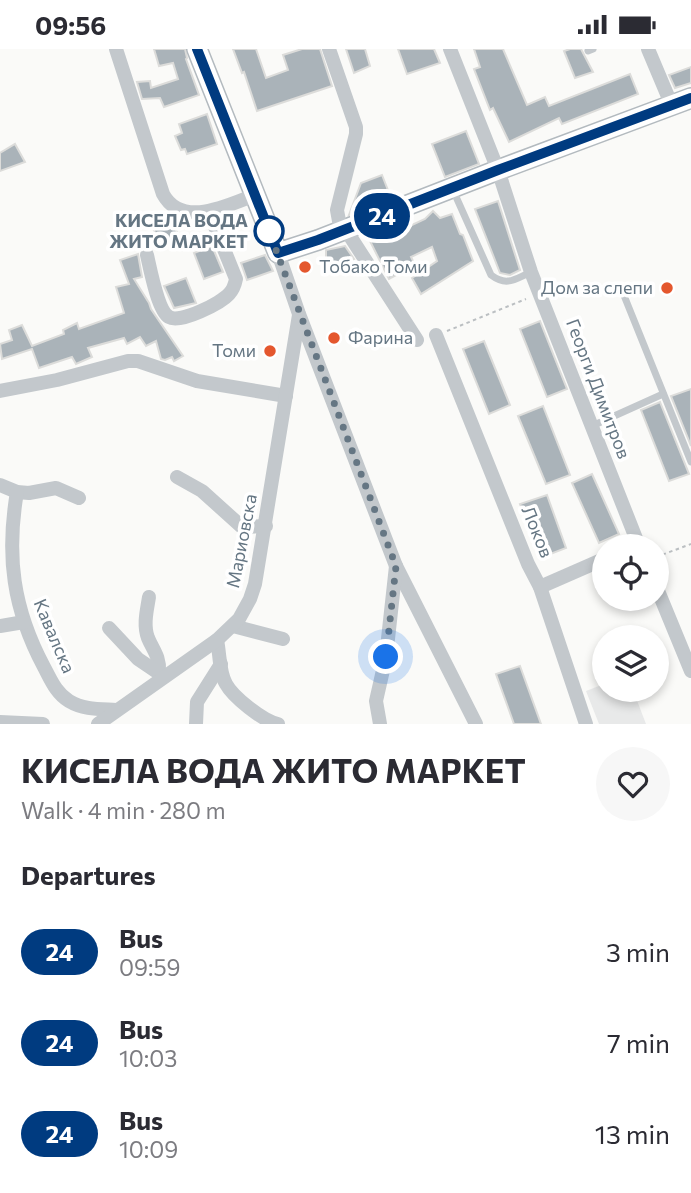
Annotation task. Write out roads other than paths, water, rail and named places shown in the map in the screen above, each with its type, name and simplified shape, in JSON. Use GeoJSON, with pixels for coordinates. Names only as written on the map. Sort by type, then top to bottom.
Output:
{"type":"FeatureCollection","features":[{"type":"Feature","properties":{"kind":"street"},"geometry":{"type":"LineString","coordinates":[[116,49],[164,197],[170,204],[192,213],[209,212],[255,195]]}},
{"type":"Feature","properties":{"kind":"street"},"geometry":{"type":"LineString","coordinates":[[197,49],[278,253],[396,566],[476,724]]}},
{"type":"Feature","properties":{"kind":"street"},"geometry":{"type":"LineString","coordinates":[[328,49],[356,127],[337,219],[417,341]]}},
{"type":"Feature","properties":{"kind":"street","name":"Георги Димитров"},"geometry":{"type":"LineString","coordinates":[[450,49],[498,170],[531,272],[633,534]]}},
{"type":"Feature","properties":{"kind":"street"},"geometry":{"type":"LineString","coordinates":[[648,49],[671,106]]}},
{"type":"Feature","properties":{"kind":"street"},"geometry":{"type":"LineString","coordinates":[[278,253],[343,231],[691,98]]}},
{"type":"Feature","properties":{"kind":"street"},"geometry":{"type":"LineString","coordinates":[[147,255],[158,297],[165,313],[170,317],[179,318],[216,303],[229,294],[236,279],[209,212]]}},
{"type":"Feature","properties":{"kind":"street","name":"Мариовска"},"geometry":{"type":"LineString","coordinates":[[98,724],[162,674],[217,640],[233,626],[250,599],[266,526],[299,314]]}},
{"type":"Feature","properties":{"kind":"street","name":"Локов"},"geometry":{"type":"LineString","coordinates":[[436,335],[528,564],[540,587],[586,724]]}},
{"type":"Feature","properties":{"kind":"street"},"geometry":{"type":"LineString","coordinates":[[0,391],[57,380],[128,361],[138,361],[197,381],[285,396]]}},
{"type":"Feature","properties":{"kind":"street"},"geometry":{"type":"LineString","coordinates":[[289,376],[297,367],[306,365],[313,366],[322,373]]}},
{"type":"Feature","properties":{"kind":"street"},"geometry":{"type":"LineString","coordinates":[[177,477],[202,491],[242,527],[266,526]]}},
{"type":"Feature","properties":{"kind":"street"},"geometry":{"type":"LineString","coordinates":[[0,485],[17,492],[29,493],[56,488],[79,498]]}},
{"type":"Feature","properties":{"kind":"street","name":"Кавалска"},"geometry":{"type":"LineString","coordinates":[[17,492],[12,523],[12,571],[23,622],[38,657],[62,696],[81,706],[116,710]]}},
{"type":"Feature","properties":{"kind":"street"},"geometry":{"type":"LineString","coordinates":[[540,587],[592,564]]}},
{"type":"Feature","properties":{"kind":"street"},"geometry":{"type":"LineString","coordinates":[[379,724],[376,701],[386,657],[396,566]]}},
{"type":"Feature","properties":{"kind":"street"},"geometry":{"type":"LineString","coordinates":[[149,597],[146,616],[148,637],[160,662],[162,674]]}},
{"type":"Feature","properties":{"kind":"street"},"geometry":{"type":"LineString","coordinates":[[666,611],[691,671]]}},
{"type":"Feature","properties":{"kind":"street"},"geometry":{"type":"LineString","coordinates":[[0,626],[23,622]]}},
{"type":"Feature","properties":{"kind":"street"},"geometry":{"type":"LineString","coordinates":[[233,626],[283,639]]}},
{"type":"Feature","properties":{"kind":"street"},"geometry":{"type":"LineString","coordinates":[[109,628],[138,659],[162,674]]}},
{"type":"Feature","properties":{"kind":"street"},"geometry":{"type":"LineString","coordinates":[[217,640],[227,686],[257,713],[278,724]]}},
{"type":"Feature","properties":{"kind":"street"},"geometry":{"type":"LineString","coordinates":[[196,724],[197,702],[221,664]]}},
{"type":"Feature","properties":{"kind":"street"},"geometry":{"type":"LineString","coordinates":[[0,722],[43,724]]}},
{"type":"Feature","properties":{"kind":"lane"},"geometry":{"type":"LineString","coordinates":[[453,189],[491,275],[500,282],[508,282],[531,272]]}},
{"type":"Feature","properties":{"kind":"lane"},"geometry":{"type":"LineString","coordinates":[[623,293],[691,463]]}},
{"type":"Feature","properties":{"kind":"lane"},"geometry":{"type":"LineString","coordinates":[[592,426],[663,394]]}},
{"type":"Feature","properties":{"kind":"place","name":"КИСЕЛА ВОДА ЖИТО МАРКЕТ"},"geometry":{"type":"Point","coordinates":[269,231]}},
{"type":"Feature","properties":{"kind":"place","name":"Тобако Томи"},"geometry":{"type":"Point","coordinates":[305,267]}},
{"type":"Feature","properties":{"kind":"place","name":"Дом за слепи"},"geometry":{"type":"Point","coordinates":[667,288]}},
{"type":"Feature","properties":{"kind":"place","name":"Фарина"},"geometry":{"type":"Point","coordinates":[334,338]}},
{"type":"Feature","properties":{"kind":"place","name":"Томи"},"geometry":{"type":"Point","coordinates":[270,351]}}]}
